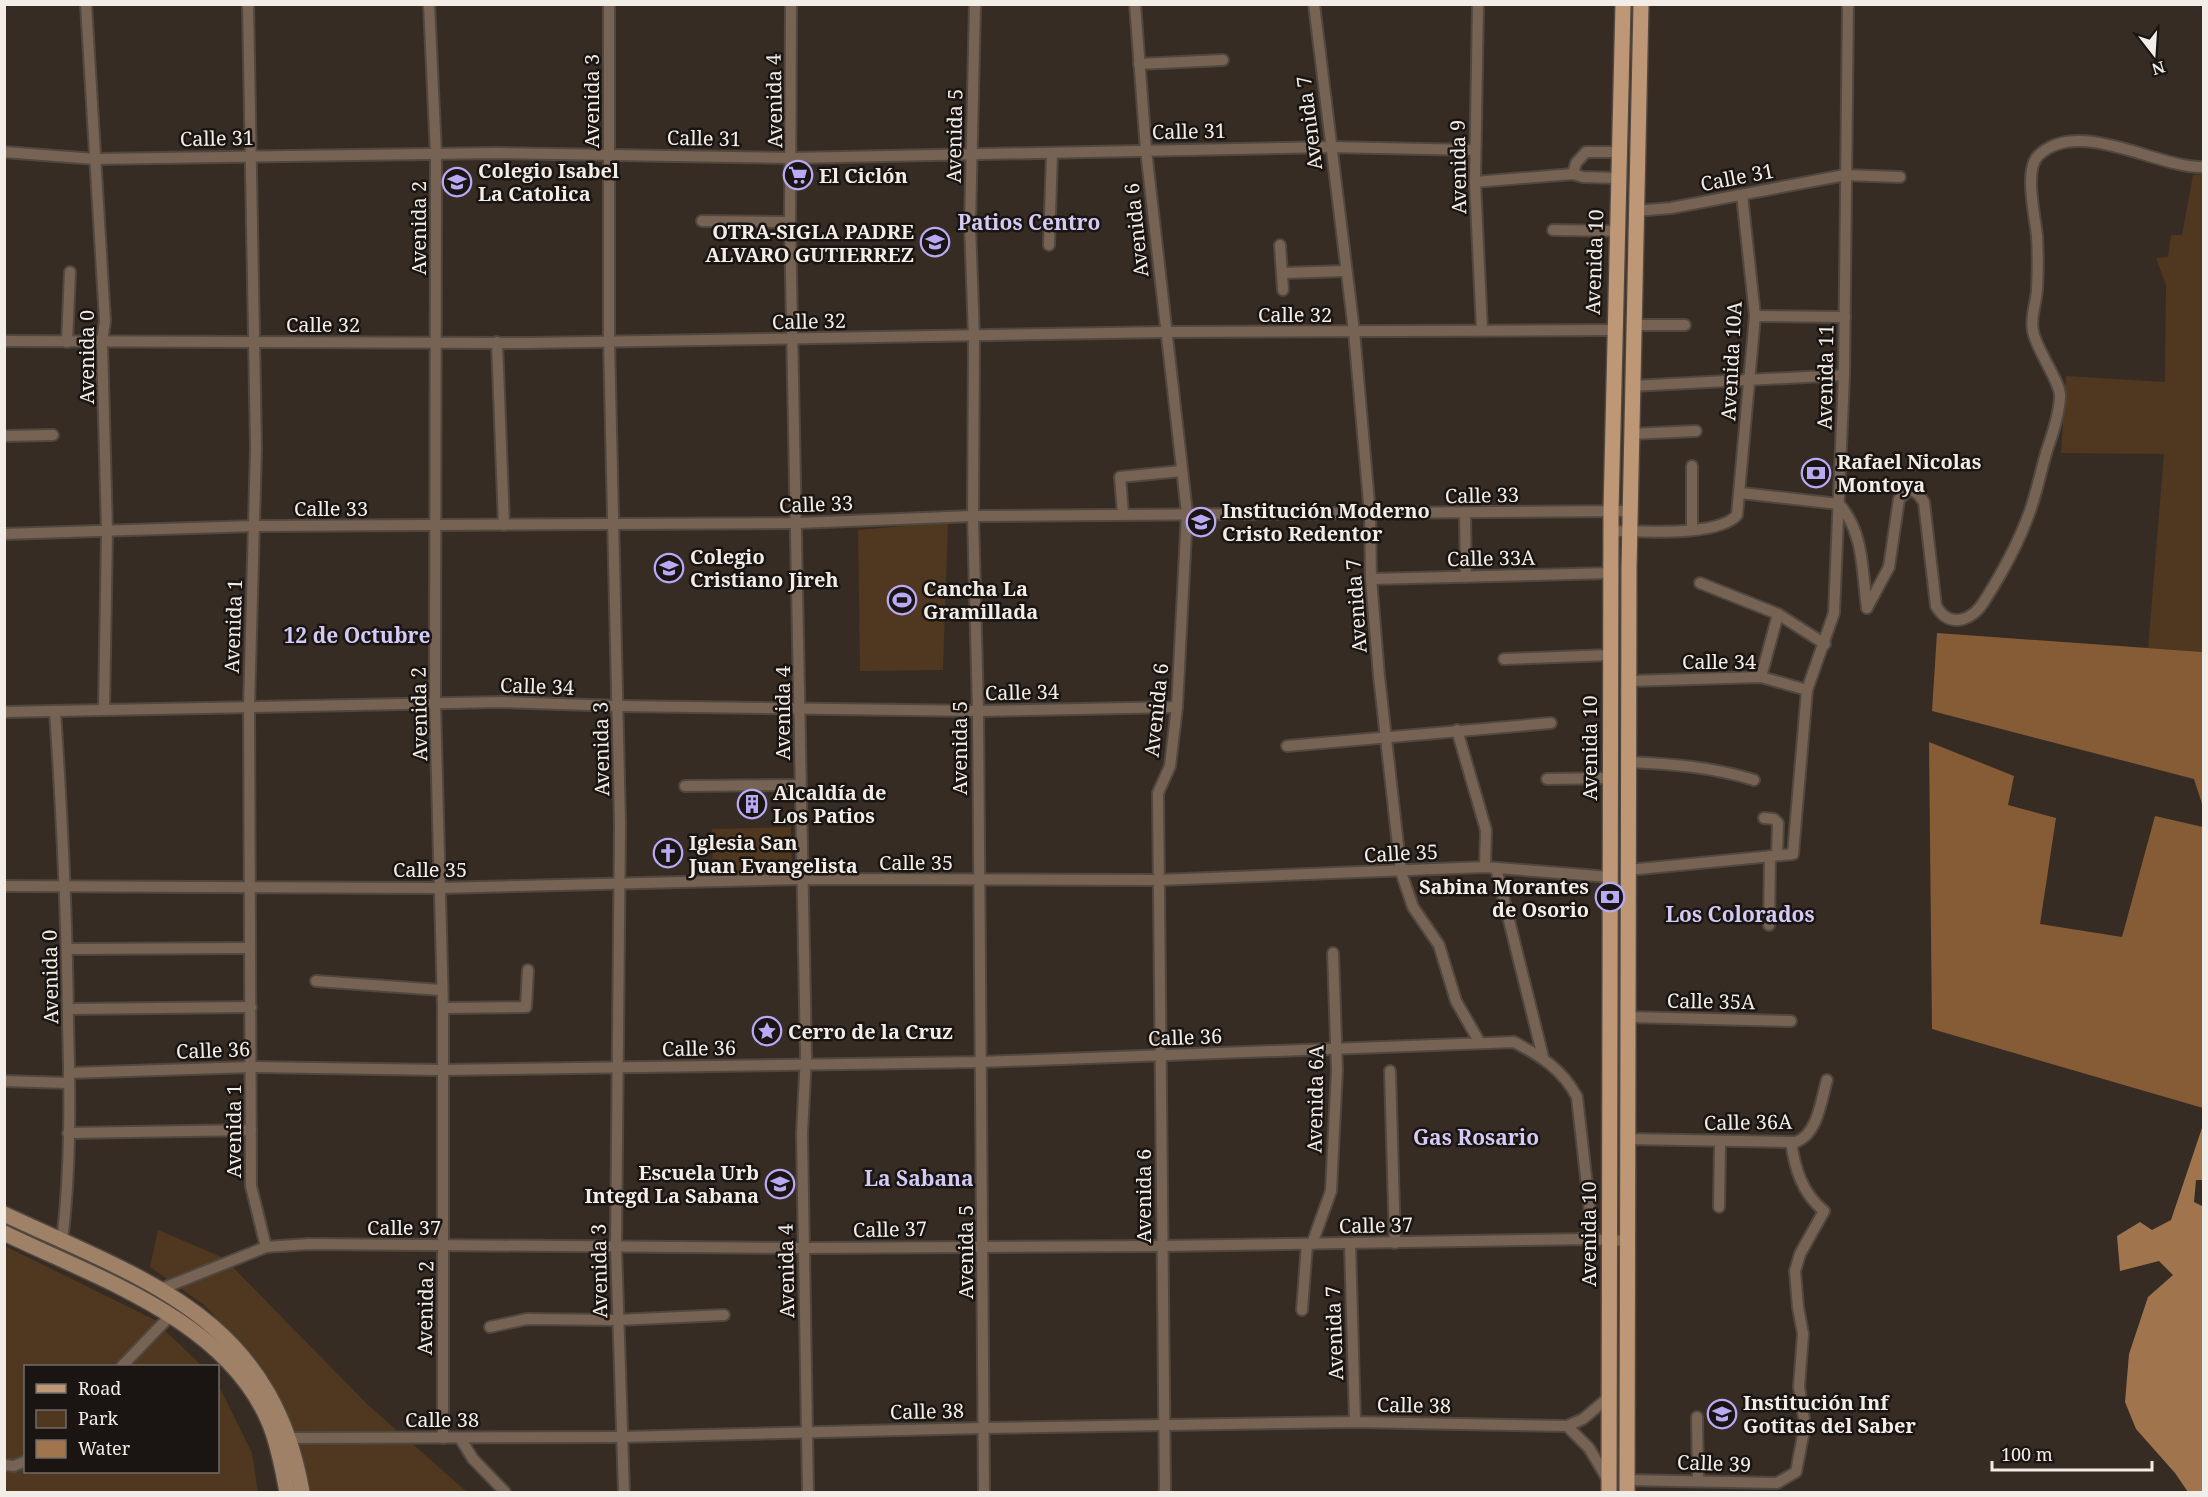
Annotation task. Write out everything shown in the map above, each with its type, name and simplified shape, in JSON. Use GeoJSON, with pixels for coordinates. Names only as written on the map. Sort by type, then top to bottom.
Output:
{"type":"FeatureCollection","features":[{"type":"Feature","properties":{"kind":"main road","name":"Avenida 10"},"geometry":{"type":"LineString","coordinates":[[1609,1487],[1611,511],[1613,330],[1623,4]]}},
{"type":"Feature","properties":{"kind":"main road","name":"Avenida 10"},"geometry":{"type":"LineString","coordinates":[[1627,1486],[1630,386],[1641,4]]}},
{"type":"Feature","properties":{"kind":"main road"},"geometry":{"type":"LineString","coordinates":[[4,1214],[161,1289],[210,1322],[250,1366],[268,1391],[289,1438],[294,1487]]}},
{"type":"Feature","properties":{"kind":"main road"},"geometry":{"type":"LineString","coordinates":[[4,1233],[172,1314],[219,1353],[256,1398],[269,1423],[294,1487]]}},
{"type":"Feature","properties":{"kind":"street","name":"Avenida 0"},"geometry":{"type":"LineString","coordinates":[[86,4],[105,321],[102,342],[107,532],[104,710]]}},
{"type":"Feature","properties":{"kind":"street","name":"Avenida 1"},"geometry":{"type":"LineString","coordinates":[[248,4],[248,155],[255,343],[255,526],[249,707],[251,1186],[266,1247]]}},
{"type":"Feature","properties":{"kind":"street","name":"Avenida 2"},"geometry":{"type":"LineString","coordinates":[[429,4],[436,154],[435,703],[440,786],[439,888],[444,1245],[443,1438]]}},
{"type":"Feature","properties":{"kind":"street","name":"Avenida 3"},"geometry":{"type":"LineString","coordinates":[[609,4],[609,341],[612,524],[619,706],[620,1068],[616,1247],[624,1492]]}},
{"type":"Feature","properties":{"kind":"street","name":"Avenida 4"},"geometry":{"type":"LineString","coordinates":[[791,4],[790,222],[801,708],[801,879],[805,1064],[802,1133],[803,1248],[808,1492]]}},
{"type":"Feature","properties":{"kind":"street","name":"Avenida 5"},"geometry":{"type":"LineString","coordinates":[[975,4],[970,225],[974,337],[973,516],[978,711],[984,1492]]}},
{"type":"Feature","properties":{"kind":"street","name":"Avenida 6"},"geometry":{"type":"LineString","coordinates":[[1135,4],[1146,150],[1186,513],[1177,706],[1170,766],[1158,793],[1165,1492]]}},
{"type":"Feature","properties":{"kind":"street","name":"Avenida 7"},"geometry":{"type":"LineString","coordinates":[[1314,4],[1329,147],[1354,331],[1370,514],[1371,579],[1401,872],[1413,907],[1439,945],[1456,1001],[1480,1043]]}},
{"type":"Feature","properties":{"kind":"street","name":"Avenida 9"},"geometry":{"type":"LineString","coordinates":[[1478,4],[1475,182],[1482,330]]}},
{"type":"Feature","properties":{"kind":"street","name":"Avenida 11"},"geometry":{"type":"LineString","coordinates":[[1774,856],[1793,854],[1807,690],[1834,613],[1844,375],[1848,4]]}},
{"type":"Feature","properties":{"kind":"street"},"geometry":{"type":"LineString","coordinates":[[1140,64],[1222,60]]}},
{"type":"Feature","properties":{"kind":"street"},"geometry":{"type":"LineString","coordinates":[[1741,493],[1839,504],[1850,516],[1858,535],[1867,608],[1889,567],[1899,499],[1910,489],[1918,494],[1927,513],[1936,606],[1949,619],[1967,619],[1975,614],[2020,536],[2054,431],[2061,395],[2057,381],[2037,346],[2032,328],[2037,291],[2037,247],[2030,175],[2035,160],[2052,146],[2082,142],[2136,151],[2188,168],[2204,167]]}},
{"type":"Feature","properties":{"kind":"street","name":"Calle 31"},"geometry":{"type":"LineString","coordinates":[[4,152],[95,159],[436,154],[792,158],[1329,147],[1475,150]]}},
{"type":"Feature","properties":{"kind":"street"},"geometry":{"type":"LineString","coordinates":[[1573,174],[1576,163],[1586,152],[1618,152]]}},
{"type":"Feature","properties":{"kind":"street"},"geometry":{"type":"LineString","coordinates":[[1049,245],[1052,153]]}},
{"type":"Feature","properties":{"kind":"street"},"geometry":{"type":"LineString","coordinates":[[1475,182],[1573,174],[1583,177],[1618,178]]}},
{"type":"Feature","properties":{"kind":"street","name":"Calle 31"},"geometry":{"type":"LineString","coordinates":[[1635,211],[1671,208],[1845,175],[1900,177]]}},
{"type":"Feature","properties":{"kind":"street","name":"Avenida 10A"},"geometry":{"type":"LineString","coordinates":[[1692,530],[1711,530],[1730,523],[1737,515],[1741,493],[1755,316],[1742,195]]}},
{"type":"Feature","properties":{"kind":"street"},"geometry":{"type":"LineString","coordinates":[[702,221],[790,222]]}},
{"type":"Feature","properties":{"kind":"street"},"geometry":{"type":"LineString","coordinates":[[1553,230],[1616,231]]}},
{"type":"Feature","properties":{"kind":"street"},"geometry":{"type":"LineString","coordinates":[[1280,245],[1283,290]]}},
{"type":"Feature","properties":{"kind":"street"},"geometry":{"type":"LineString","coordinates":[[1283,273],[1346,271]]}},
{"type":"Feature","properties":{"kind":"street"},"geometry":{"type":"LineString","coordinates":[[67,342],[70,272]]}},
{"type":"Feature","properties":{"kind":"street"},"geometry":{"type":"LineString","coordinates":[[1755,316],[1845,317]]}},
{"type":"Feature","properties":{"kind":"street"},"geometry":{"type":"LineString","coordinates":[[1632,325],[1685,325]]}},
{"type":"Feature","properties":{"kind":"street","name":"Calle 32"},"geometry":{"type":"LineString","coordinates":[[4,341],[497,342],[974,337],[1165,332],[1613,330]]}},
{"type":"Feature","properties":{"kind":"street"},"geometry":{"type":"LineString","coordinates":[[497,342],[504,525]]}},
{"type":"Feature","properties":{"kind":"street"},"geometry":{"type":"LineString","coordinates":[[1630,386],[1844,375]]}},
{"type":"Feature","properties":{"kind":"street"},"geometry":{"type":"LineString","coordinates":[[1630,434],[1696,431]]}},
{"type":"Feature","properties":{"kind":"street"},"geometry":{"type":"LineString","coordinates":[[4,436],[53,435]]}},
{"type":"Feature","properties":{"kind":"street"},"geometry":{"type":"LineString","coordinates":[[1612,531],[1692,530],[1692,466]]}},
{"type":"Feature","properties":{"kind":"street"},"geometry":{"type":"LineString","coordinates":[[1123,514],[1120,477],[1181,471]]}},
{"type":"Feature","properties":{"kind":"street","name":"Calle 33"},"geometry":{"type":"LineString","coordinates":[[4,534],[255,526],[798,523],[973,516],[1629,511]]}},
{"type":"Feature","properties":{"kind":"street"},"geometry":{"type":"LineString","coordinates":[[1465,514],[1466,577]]}},
{"type":"Feature","properties":{"kind":"street","name":"Calle 33A"},"geometry":{"type":"LineString","coordinates":[[1371,579],[1611,573]]}},
{"type":"Feature","properties":{"kind":"street"},"geometry":{"type":"LineString","coordinates":[[1700,583],[1778,614],[1825,644]]}},
{"type":"Feature","properties":{"kind":"street"},"geometry":{"type":"LineString","coordinates":[[1761,677],[1778,614]]}},
{"type":"Feature","properties":{"kind":"street"},"geometry":{"type":"LineString","coordinates":[[1504,659],[1610,655]]}},
{"type":"Feature","properties":{"kind":"street","name":"Calle 34"},"geometry":{"type":"LineString","coordinates":[[1629,681],[1761,677],[1807,690]]}},
{"type":"Feature","properties":{"kind":"street","name":"Calle 34"},"geometry":{"type":"LineString","coordinates":[[4,712],[435,703],[978,711],[1177,706]]}},
{"type":"Feature","properties":{"kind":"street","name":"Avenida 0"},"geometry":{"type":"LineString","coordinates":[[55,711],[66,886],[69,1078],[67,1199],[62,1241]]}},
{"type":"Feature","properties":{"kind":"street"},"geometry":{"type":"LineString","coordinates":[[1287,746],[1551,723]]}},
{"type":"Feature","properties":{"kind":"street"},"geometry":{"type":"LineString","coordinates":[[1456,730],[1486,830],[1490,868],[1543,1057],[1571,1085],[1577,1097],[1593,1239]]}},
{"type":"Feature","properties":{"kind":"street"},"geometry":{"type":"LineString","coordinates":[[1629,762],[1685,764],[1721,770],[1754,780]]}},
{"type":"Feature","properties":{"kind":"street"},"geometry":{"type":"LineString","coordinates":[[1547,779],[1610,778]]}},
{"type":"Feature","properties":{"kind":"street"},"geometry":{"type":"LineString","coordinates":[[685,786],[800,785]]}},
{"type":"Feature","properties":{"kind":"street"},"geometry":{"type":"LineString","coordinates":[[1764,818],[1774,819],[1778,823],[1769,925]]}},
{"type":"Feature","properties":{"kind":"street"},"geometry":{"type":"LineString","coordinates":[[1628,870],[1774,856]]}},
{"type":"Feature","properties":{"kind":"street","name":"Calle 35"},"geometry":{"type":"LineString","coordinates":[[4,886],[439,888],[801,879],[1159,880],[1490,868],[1610,877]]}},
{"type":"Feature","properties":{"kind":"street"},"geometry":{"type":"LineString","coordinates":[[67,949],[249,948]]}},
{"type":"Feature","properties":{"kind":"street","name":"Avenida 6A"},"geometry":{"type":"LineString","coordinates":[[1302,1310],[1310,1244],[1331,1191],[1335,1050],[1333,953]]}},
{"type":"Feature","properties":{"kind":"street"},"geometry":{"type":"LineString","coordinates":[[442,1008],[526,1007],[528,970]]}},
{"type":"Feature","properties":{"kind":"street"},"geometry":{"type":"LineString","coordinates":[[316,981],[441,990]]}},
{"type":"Feature","properties":{"kind":"street"},"geometry":{"type":"LineString","coordinates":[[68,1009],[251,1007]]}},
{"type":"Feature","properties":{"kind":"street","name":"Calle 35A"},"geometry":{"type":"LineString","coordinates":[[1629,1017],[1791,1021]]}},
{"type":"Feature","properties":{"kind":"street","name":"Calle 36"},"geometry":{"type":"LineString","coordinates":[[4,1081],[251,1067],[441,1070],[981,1062],[1514,1042],[1543,1057]]}},
{"type":"Feature","properties":{"kind":"street"},"geometry":{"type":"LineString","coordinates":[[1390,1071],[1395,1243]]}},
{"type":"Feature","properties":{"kind":"street","name":"Calle 36A"},"geometry":{"type":"LineString","coordinates":[[1628,1139],[1720,1142],[1791,1142],[1804,1139],[1811,1131],[1827,1080]]}},
{"type":"Feature","properties":{"kind":"street"},"geometry":{"type":"LineString","coordinates":[[69,1133],[251,1130]]}},
{"type":"Feature","properties":{"kind":"street"},"geometry":{"type":"LineString","coordinates":[[1719,1207],[1720,1142]]}},
{"type":"Feature","properties":{"kind":"street","name":"Calle 39"},"geometry":{"type":"LineString","coordinates":[[1627,1486],[1777,1483],[1796,1472],[1804,1425],[1799,1387],[1803,1357],[1802,1321],[1795,1271],[1800,1254],[1824,1211],[1806,1193],[1793,1159],[1791,1142]]}},
{"type":"Feature","properties":{"kind":"street","name":"Calle 37"},"geometry":{"type":"LineString","coordinates":[[161,1289],[266,1247],[309,1244],[803,1248],[1350,1244],[1593,1239],[1628,1241]]}},
{"type":"Feature","properties":{"kind":"street","name":"Avenida 7"},"geometry":{"type":"LineString","coordinates":[[1350,1244],[1355,1422]]}},
{"type":"Feature","properties":{"kind":"street"},"geometry":{"type":"LineString","coordinates":[[123,1365],[172,1314]]}},
{"type":"Feature","properties":{"kind":"street"},"geometry":{"type":"LineString","coordinates":[[490,1328],[527,1319],[617,1320],[724,1315]]}},
{"type":"Feature","properties":{"kind":"street"},"geometry":{"type":"LineString","coordinates":[[1609,1397],[1583,1419],[1567,1426],[1588,1448],[1609,1487]]}},
{"type":"Feature","properties":{"kind":"street"},"geometry":{"type":"LineString","coordinates":[[1697,1417],[1702,1485]]}},
{"type":"Feature","properties":{"kind":"street","name":"Calle 38"},"geometry":{"type":"LineString","coordinates":[[289,1438],[622,1437],[1355,1422],[1567,1426]]}},
{"type":"Feature","properties":{"kind":"street"},"geometry":{"type":"LineString","coordinates":[[460,1438],[473,1459],[505,1492]]}},
{"type":"Feature","properties":{"kind":"street"},"geometry":{"type":"LineString","coordinates":[[4,1465],[14,1466],[24,1462]]}},
{"type":"Feature","properties":{"kind":"green space"},"geometry":{"type":"Polygon","coordinates":[[[2203,174],[2203,652],[2148,648],[2164,454],[2061,453],[2066,376],[2165,382],[2166,285],[2156,258],[2168,257],[2171,235],[2182,235],[2193,175],[2203,174]]]}},
{"type":"Feature","properties":{"kind":"green space","name":"Cancha La Gramillada"},"geometry":{"type":"Polygon","coordinates":[[[948,522],[943,670],[860,671],[858,530],[948,522]]]}},
{"type":"Feature","properties":{"kind":"green space"},"geometry":{"type":"Polygon","coordinates":[[[791,827],[792,872],[713,875],[712,829],[791,827]]]}},
{"type":"Feature","properties":{"kind":"green space"},"geometry":{"type":"Polygon","coordinates":[[[158,1230],[224,1258],[368,1405],[467,1492],[303,1492],[270,1390],[240,1342],[204,1305],[150,1267],[158,1230]]]}},
{"type":"Feature","properties":{"kind":"green space"},"geometry":{"type":"Polygon","coordinates":[[[5,1246],[153,1319],[201,1365],[24,1365],[24,1473],[219,1473],[219,1386],[252,1453],[258,1492],[5,1492],[5,1246]]]}},
{"type":"Feature","properties":{"kind":"shaded area"},"geometry":{"type":"Polygon","coordinates":[[[1937,633],[2203,652],[2203,807],[2194,779],[1932,711],[1937,633]]]}},
{"type":"Feature","properties":{"kind":"shaded area"},"geometry":{"type":"Polygon","coordinates":[[[1929,742],[2014,776],[2008,805],[2056,818],[2040,924],[2122,937],[2155,816],[2203,827],[2203,1108],[1932,1029],[1929,742]]]}},
{"type":"Feature","properties":{"kind":"water"},"geometry":{"type":"Polygon","coordinates":[[[2203,1125],[2203,1180],[2196,1180],[2194,1202],[2204,1207],[2204,1492],[2188,1492],[2175,1473],[2136,1429],[2125,1402],[2129,1354],[2148,1297],[2173,1275],[2159,1261],[2120,1271],[2117,1236],[2140,1222],[2152,1230],[2171,1220],[2203,1125]]]}},
{"type":"Feature","properties":{"kind":"place","name":"El Ciclón"},"geometry":{"type":"Point","coordinates":[798,175]}},
{"type":"Feature","properties":{"kind":"place","name":"Colegio Isabel La Catolica"},"geometry":{"type":"Point","coordinates":[457,182]}},
{"type":"Feature","properties":{"kind":"place","name":"OTRA-SIGLA PADRE ALVARO GUTIERREZ"},"geometry":{"type":"Point","coordinates":[935,242]}},
{"type":"Feature","properties":{"kind":"place","name":"Rafael Nicolas Montoya"},"geometry":{"type":"Point","coordinates":[1816,473]}},
{"type":"Feature","properties":{"kind":"place","name":"Institución Moderno Cristo Redentor"},"geometry":{"type":"Point","coordinates":[1201,522]}},
{"type":"Feature","properties":{"kind":"place","name":"Colegio Cristiano Jireh"},"geometry":{"type":"Point","coordinates":[669,568]}},
{"type":"Feature","properties":{"kind":"place","name":"Cancha La Gramillada"},"geometry":{"type":"Point","coordinates":[902,600]}},
{"type":"Feature","properties":{"kind":"place","name":"Alcaldía de Los Patios"},"geometry":{"type":"Point","coordinates":[752,804]}},
{"type":"Feature","properties":{"kind":"place","name":"Iglesia San Juan Evangelista"},"geometry":{"type":"Point","coordinates":[668,853]}},
{"type":"Feature","properties":{"kind":"place","name":"Sabina Morantes de Osorio"},"geometry":{"type":"Point","coordinates":[1610,897]}},
{"type":"Feature","properties":{"kind":"place","name":"Cerro de la Cruz"},"geometry":{"type":"Point","coordinates":[767,1031]}},
{"type":"Feature","properties":{"kind":"place","name":"Escuela Urb Integd La Sabana"},"geometry":{"type":"Point","coordinates":[780,1184]}},
{"type":"Feature","properties":{"kind":"place","name":"Institución Inf Gotitas del Saber"},"geometry":{"type":"Point","coordinates":[1722,1414]}},
{"type":"Feature","properties":{"kind":"district","name":"Patios Centro"},"geometry":{"type":"Point","coordinates":[1029,222]}},
{"type":"Feature","properties":{"kind":"district","name":"12 de Octubre"},"geometry":{"type":"Point","coordinates":[357,635]}},
{"type":"Feature","properties":{"kind":"district","name":"Los Colorados"},"geometry":{"type":"Point","coordinates":[1740,914]}},
{"type":"Feature","properties":{"kind":"district","name":"Gas Rosario"},"geometry":{"type":"Point","coordinates":[1476,1137]}},
{"type":"Feature","properties":{"kind":"district","name":"La Sabana"},"geometry":{"type":"Point","coordinates":[919,1178]}}]}
